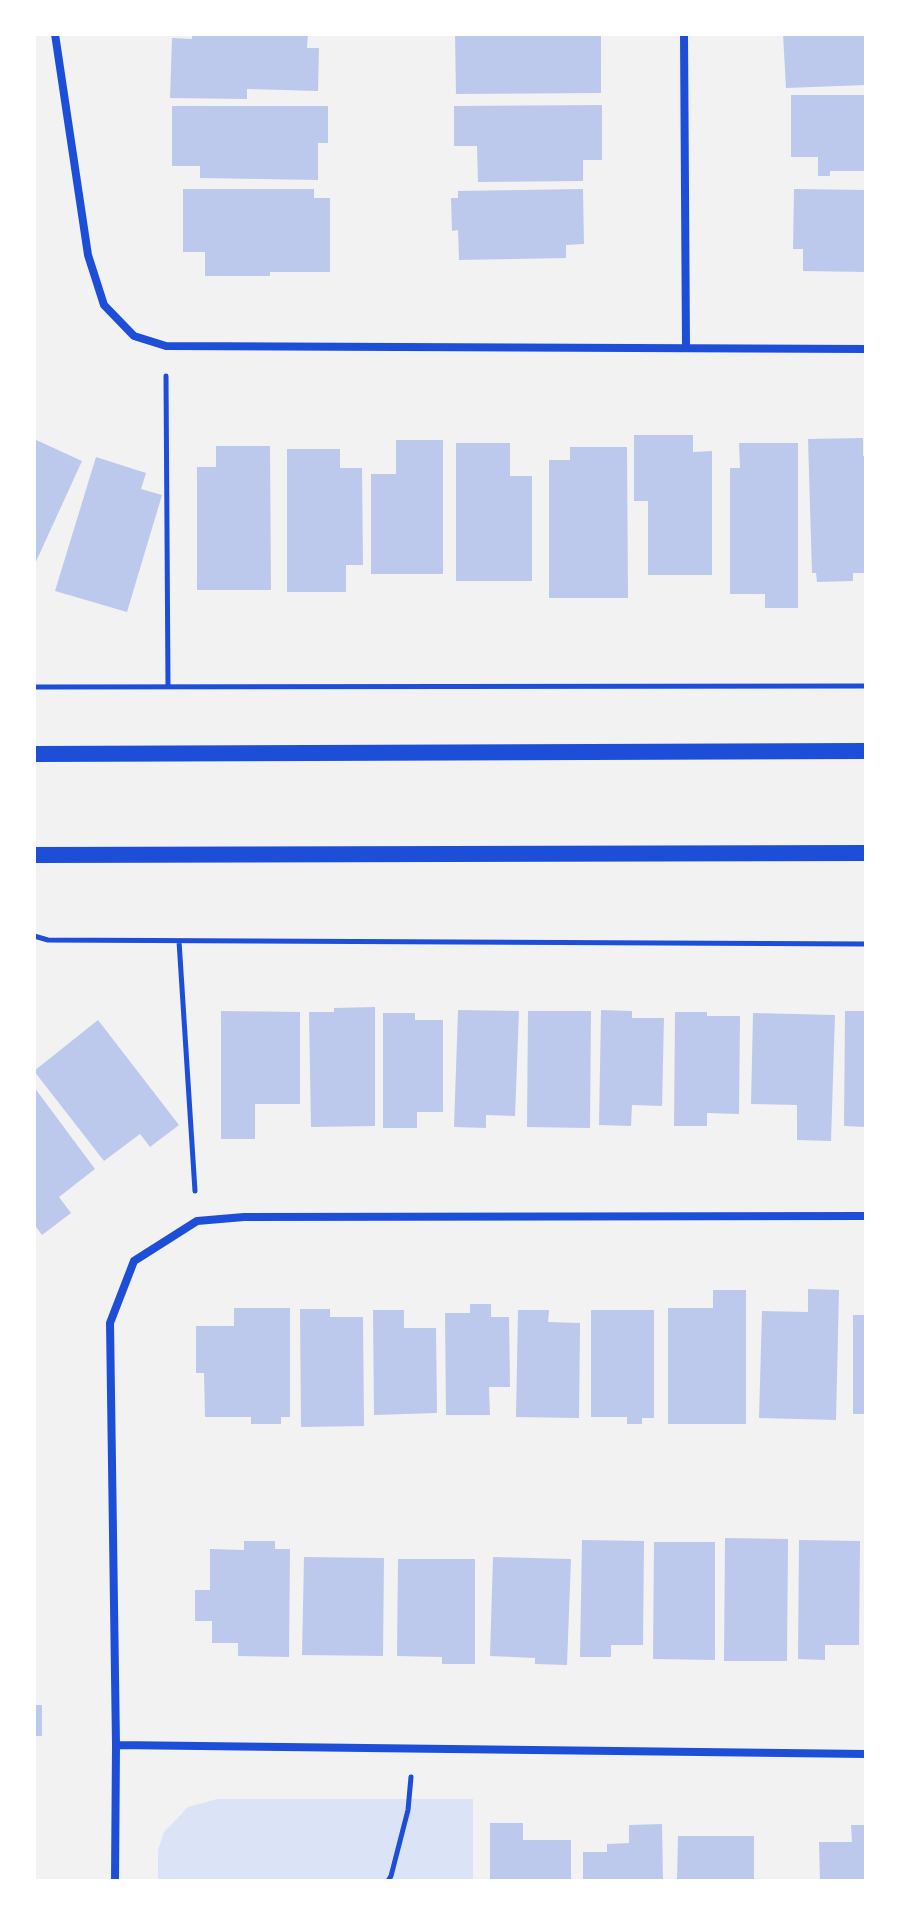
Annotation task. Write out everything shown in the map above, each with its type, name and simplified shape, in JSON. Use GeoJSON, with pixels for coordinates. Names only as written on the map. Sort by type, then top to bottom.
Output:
{"type":"FeatureCollection","features":[{"type":"Feature","properties":{"kind":"main road"},"geometry":{"type":"LineString","coordinates":[[34,754],[866,751]]}},
{"type":"Feature","properties":{"kind":"main road"},"geometry":{"type":"LineString","coordinates":[[34,855],[866,853]]}},
{"type":"Feature","properties":{"kind":"street"},"geometry":{"type":"LineString","coordinates":[[55,34],[88,255],[104,305],[134,336],[166,346],[866,349]]}},
{"type":"Feature","properties":{"kind":"street"},"geometry":{"type":"LineString","coordinates":[[684,34],[686,347]]}},
{"type":"Feature","properties":{"kind":"street"},"geometry":{"type":"LineString","coordinates":[[115,1881],[110,1323],[134,1261],[197,1221],[244,1217],[866,1216]]}},
{"type":"Feature","properties":{"kind":"street"},"geometry":{"type":"LineString","coordinates":[[116,1745],[866,1754]]}},
{"type":"Feature","properties":{"kind":"path"},"geometry":{"type":"LineString","coordinates":[[166,346],[168,687]]}},
{"type":"Feature","properties":{"kind":"path"},"geometry":{"type":"LineString","coordinates":[[34,687],[866,686]]}},
{"type":"Feature","properties":{"kind":"path"},"geometry":{"type":"LineString","coordinates":[[34,936],[48,940],[866,944]]}},
{"type":"Feature","properties":{"kind":"path"},"geometry":{"type":"LineString","coordinates":[[179,941],[197,1221]]}},
{"type":"Feature","properties":{"kind":"path"},"geometry":{"type":"LineString","coordinates":[[388,1881],[408,1810],[414,1749]]}},
{"type":"Feature","properties":{"kind":"shaded area"},"geometry":{"type":"Polygon","coordinates":[[[217,1799],[473,1799],[473,1881],[158,1881],[158,1850],[164,1832],[188,1807],[217,1799]]]}},
{"type":"Feature","properties":{"kind":"building"},"geometry":{"type":"Polygon","coordinates":[[[192,34],[308,34],[307,48],[319,48],[318,91],[247,89],[247,99],[170,98],[172,38],[192,39],[192,34]]]}},
{"type":"Feature","properties":{"kind":"building"},"geometry":{"type":"Polygon","coordinates":[[[455,34],[601,34],[601,93],[456,94],[455,34]]]}},
{"type":"Feature","properties":{"kind":"building"},"geometry":{"type":"Polygon","coordinates":[[[783,34],[866,34],[866,85],[786,88],[783,34]]]}},
{"type":"Feature","properties":{"kind":"building"},"geometry":{"type":"Polygon","coordinates":[[[791,95],[866,95],[866,171],[830,171],[830,176],[818,176],[818,157],[791,157],[791,95]]]}},
{"type":"Feature","properties":{"kind":"building"},"geometry":{"type":"Polygon","coordinates":[[[602,105],[602,160],[583,160],[583,181],[478,182],[477,146],[454,146],[454,106],[602,105]]]}},
{"type":"Feature","properties":{"kind":"building"},"geometry":{"type":"Polygon","coordinates":[[[172,106],[328,106],[328,143],[318,143],[318,180],[200,178],[200,166],[172,166],[172,106]]]}},
{"type":"Feature","properties":{"kind":"building"},"geometry":{"type":"Polygon","coordinates":[[[183,189],[314,189],[314,198],[330,198],[330,272],[205,276],[205,252],[183,252],[183,189]]]}},
{"type":"Feature","properties":{"kind":"building"},"geometry":{"type":"Polygon","coordinates":[[[583,189],[584,244],[566,245],[566,258],[459,260],[458,230],[452,231],[451,198],[458,198],[458,191],[583,189]]]}},
{"type":"Feature","properties":{"kind":"building"},"geometry":{"type":"Polygon","coordinates":[[[794,189],[866,190],[866,272],[803,271],[803,249],[793,249],[794,189]]]}},
{"type":"Feature","properties":{"kind":"building"},"geometry":{"type":"Polygon","coordinates":[[[634,435],[693,435],[693,452],[712,451],[712,575],[648,575],[648,501],[634,501],[634,435]]]}},
{"type":"Feature","properties":{"kind":"building"},"geometry":{"type":"Polygon","coordinates":[[[863,438],[863,456],[866,456],[866,573],[853,573],[853,581],[817,582],[816,573],[812,573],[808,439],[863,438]]]}},
{"type":"Feature","properties":{"kind":"building"},"geometry":{"type":"Polygon","coordinates":[[[34,439],[82,461],[34,566],[34,439]]]}},
{"type":"Feature","properties":{"kind":"building"},"geometry":{"type":"Polygon","coordinates":[[[396,440],[443,440],[443,574],[371,574],[371,474],[396,474],[396,440]]]}},
{"type":"Feature","properties":{"kind":"building"},"geometry":{"type":"Polygon","coordinates":[[[456,443],[510,443],[510,476],[532,476],[532,581],[456,581],[456,443]]]}},
{"type":"Feature","properties":{"kind":"building"},"geometry":{"type":"Polygon","coordinates":[[[739,443],[798,443],[798,608],[765,608],[765,594],[730,594],[730,468],[740,468],[739,443]]]}},
{"type":"Feature","properties":{"kind":"building"},"geometry":{"type":"Polygon","coordinates":[[[216,446],[270,446],[271,590],[197,590],[197,467],[216,467],[216,446]]]}},
{"type":"Feature","properties":{"kind":"building"},"geometry":{"type":"Polygon","coordinates":[[[570,447],[627,447],[628,598],[549,598],[549,460],[570,460],[570,447]]]}},
{"type":"Feature","properties":{"kind":"building"},"geometry":{"type":"Polygon","coordinates":[[[287,449],[340,449],[340,468],[362,468],[363,565],[346,565],[346,592],[287,592],[287,449]]]}},
{"type":"Feature","properties":{"kind":"building"},"geometry":{"type":"Polygon","coordinates":[[[96,457],[146,473],[141,489],[162,495],[127,612],[55,591],[96,457]]]}},
{"type":"Feature","properties":{"kind":"building"},"geometry":{"type":"Polygon","coordinates":[[[375,1007],[375,1126],[311,1127],[309,1012],[375,1007]]]}},
{"type":"Feature","properties":{"kind":"building"},"geometry":{"type":"Polygon","coordinates":[[[458,1010],[519,1011],[515,1116],[486,1115],[486,1128],[454,1127],[458,1010]]]}},
{"type":"Feature","properties":{"kind":"building"},"geometry":{"type":"Polygon","coordinates":[[[601,1010],[632,1011],[632,1018],[664,1018],[662,1106],[632,1105],[631,1126],[599,1125],[601,1010]]]}},
{"type":"Feature","properties":{"kind":"building"},"geometry":{"type":"Polygon","coordinates":[[[221,1011],[300,1012],[300,1104],[255,1104],[255,1139],[221,1139],[221,1011]]]}},
{"type":"Feature","properties":{"kind":"building"},"geometry":{"type":"Polygon","coordinates":[[[528,1011],[591,1011],[590,1128],[527,1127],[528,1011]]]}},
{"type":"Feature","properties":{"kind":"building"},"geometry":{"type":"Polygon","coordinates":[[[845,1011],[866,1011],[866,1127],[844,1126],[845,1011]]]}},
{"type":"Feature","properties":{"kind":"building"},"geometry":{"type":"Polygon","coordinates":[[[675,1012],[740,1016],[739,1114],[707,1113],[707,1126],[674,1126],[675,1012]]]}},
{"type":"Feature","properties":{"kind":"building"},"geometry":{"type":"Polygon","coordinates":[[[383,1013],[415,1013],[415,1020],[443,1020],[443,1112],[417,1112],[417,1128],[383,1128],[383,1013]]]}},
{"type":"Feature","properties":{"kind":"building"},"geometry":{"type":"Polygon","coordinates":[[[753,1013],[835,1015],[831,1141],[797,1140],[797,1105],[751,1104],[753,1013]]]}},
{"type":"Feature","properties":{"kind":"building"},"geometry":{"type":"Polygon","coordinates":[[[98,1020],[179,1125],[150,1147],[140,1134],[104,1161],[34,1071],[98,1020]]]}},
{"type":"Feature","properties":{"kind":"building"},"geometry":{"type":"Polygon","coordinates":[[[34,1087],[95,1169],[59,1197],[71,1213],[42,1235],[34,1224],[34,1087]]]}},
{"type":"Feature","properties":{"kind":"building"},"geometry":{"type":"Polygon","coordinates":[[[808,1289],[839,1290],[836,1420],[759,1418],[762,1311],[808,1312],[808,1289]]]}},
{"type":"Feature","properties":{"kind":"building"},"geometry":{"type":"Polygon","coordinates":[[[713,1290],[746,1290],[746,1424],[668,1424],[668,1308],[713,1308],[713,1290]]]}},
{"type":"Feature","properties":{"kind":"building"},"geometry":{"type":"Polygon","coordinates":[[[470,1304],[491,1304],[491,1317],[509,1317],[510,1387],[489,1387],[490,1415],[446,1415],[445,1313],[470,1313],[470,1304]]]}},
{"type":"Feature","properties":{"kind":"building"},"geometry":{"type":"Polygon","coordinates":[[[234,1308],[290,1308],[290,1417],[281,1417],[281,1424],[251,1424],[251,1417],[205,1417],[204,1373],[196,1373],[196,1326],[234,1326],[234,1308]]]}},
{"type":"Feature","properties":{"kind":"building"},"geometry":{"type":"Polygon","coordinates":[[[300,1309],[330,1309],[330,1317],[363,1317],[364,1426],[301,1427],[300,1309]]]}},
{"type":"Feature","properties":{"kind":"building"},"geometry":{"type":"Polygon","coordinates":[[[373,1310],[404,1310],[404,1328],[436,1328],[437,1413],[374,1415],[373,1310]]]}},
{"type":"Feature","properties":{"kind":"building"},"geometry":{"type":"Polygon","coordinates":[[[518,1310],[549,1310],[548,1322],[580,1323],[579,1418],[516,1417],[518,1310]]]}},
{"type":"Feature","properties":{"kind":"building"},"geometry":{"type":"Polygon","coordinates":[[[591,1310],[654,1310],[654,1418],[642,1418],[642,1424],[627,1424],[627,1417],[591,1417],[591,1310]]]}},
{"type":"Feature","properties":{"kind":"building"},"geometry":{"type":"Polygon","coordinates":[[[853,1315],[866,1315],[866,1414],[853,1414],[853,1315]]]}},
{"type":"Feature","properties":{"kind":"building"},"geometry":{"type":"Polygon","coordinates":[[[725,1538],[788,1539],[787,1661],[724,1661],[725,1538]]]}},
{"type":"Feature","properties":{"kind":"building"},"geometry":{"type":"Polygon","coordinates":[[[582,1540],[644,1541],[643,1645],[611,1645],[611,1657],[580,1657],[582,1540]]]}},
{"type":"Feature","properties":{"kind":"building"},"geometry":{"type":"Polygon","coordinates":[[[799,1540],[860,1541],[859,1645],[825,1645],[825,1660],[798,1659],[799,1540]]]}},
{"type":"Feature","properties":{"kind":"building"},"geometry":{"type":"Polygon","coordinates":[[[244,1541],[275,1541],[275,1549],[290,1549],[289,1657],[238,1656],[238,1643],[212,1643],[212,1621],[195,1621],[195,1590],[210,1590],[210,1549],[244,1550],[244,1541]]]}},
{"type":"Feature","properties":{"kind":"building"},"geometry":{"type":"Polygon","coordinates":[[[654,1542],[715,1542],[715,1660],[653,1659],[654,1542]]]}},
{"type":"Feature","properties":{"kind":"building"},"geometry":{"type":"Polygon","coordinates":[[[304,1557],[384,1558],[383,1656],[302,1655],[304,1557]]]}},
{"type":"Feature","properties":{"kind":"building"},"geometry":{"type":"Polygon","coordinates":[[[493,1557],[571,1559],[567,1665],[535,1664],[535,1658],[490,1656],[493,1557]]]}},
{"type":"Feature","properties":{"kind":"building"},"geometry":{"type":"Polygon","coordinates":[[[398,1559],[475,1559],[475,1664],[442,1664],[442,1657],[397,1656],[398,1559]]]}},
{"type":"Feature","properties":{"kind":"building"},"geometry":{"type":"Polygon","coordinates":[[[34,1705],[42,1705],[42,1736],[34,1736],[34,1705]]]}},
{"type":"Feature","properties":{"kind":"building"},"geometry":{"type":"Polygon","coordinates":[[[490,1823],[523,1823],[523,1840],[571,1840],[571,1881],[490,1881],[490,1823]]]}},
{"type":"Feature","properties":{"kind":"building"},"geometry":{"type":"Polygon","coordinates":[[[662,1824],[663,1881],[583,1881],[583,1852],[607,1852],[607,1844],[629,1843],[629,1825],[662,1824]]]}},
{"type":"Feature","properties":{"kind":"building"},"geometry":{"type":"Polygon","coordinates":[[[851,1825],[866,1825],[866,1881],[820,1881],[819,1842],[852,1842],[851,1825]]]}},
{"type":"Feature","properties":{"kind":"building"},"geometry":{"type":"Polygon","coordinates":[[[678,1836],[754,1836],[754,1881],[677,1881],[678,1836]]]}}]}
